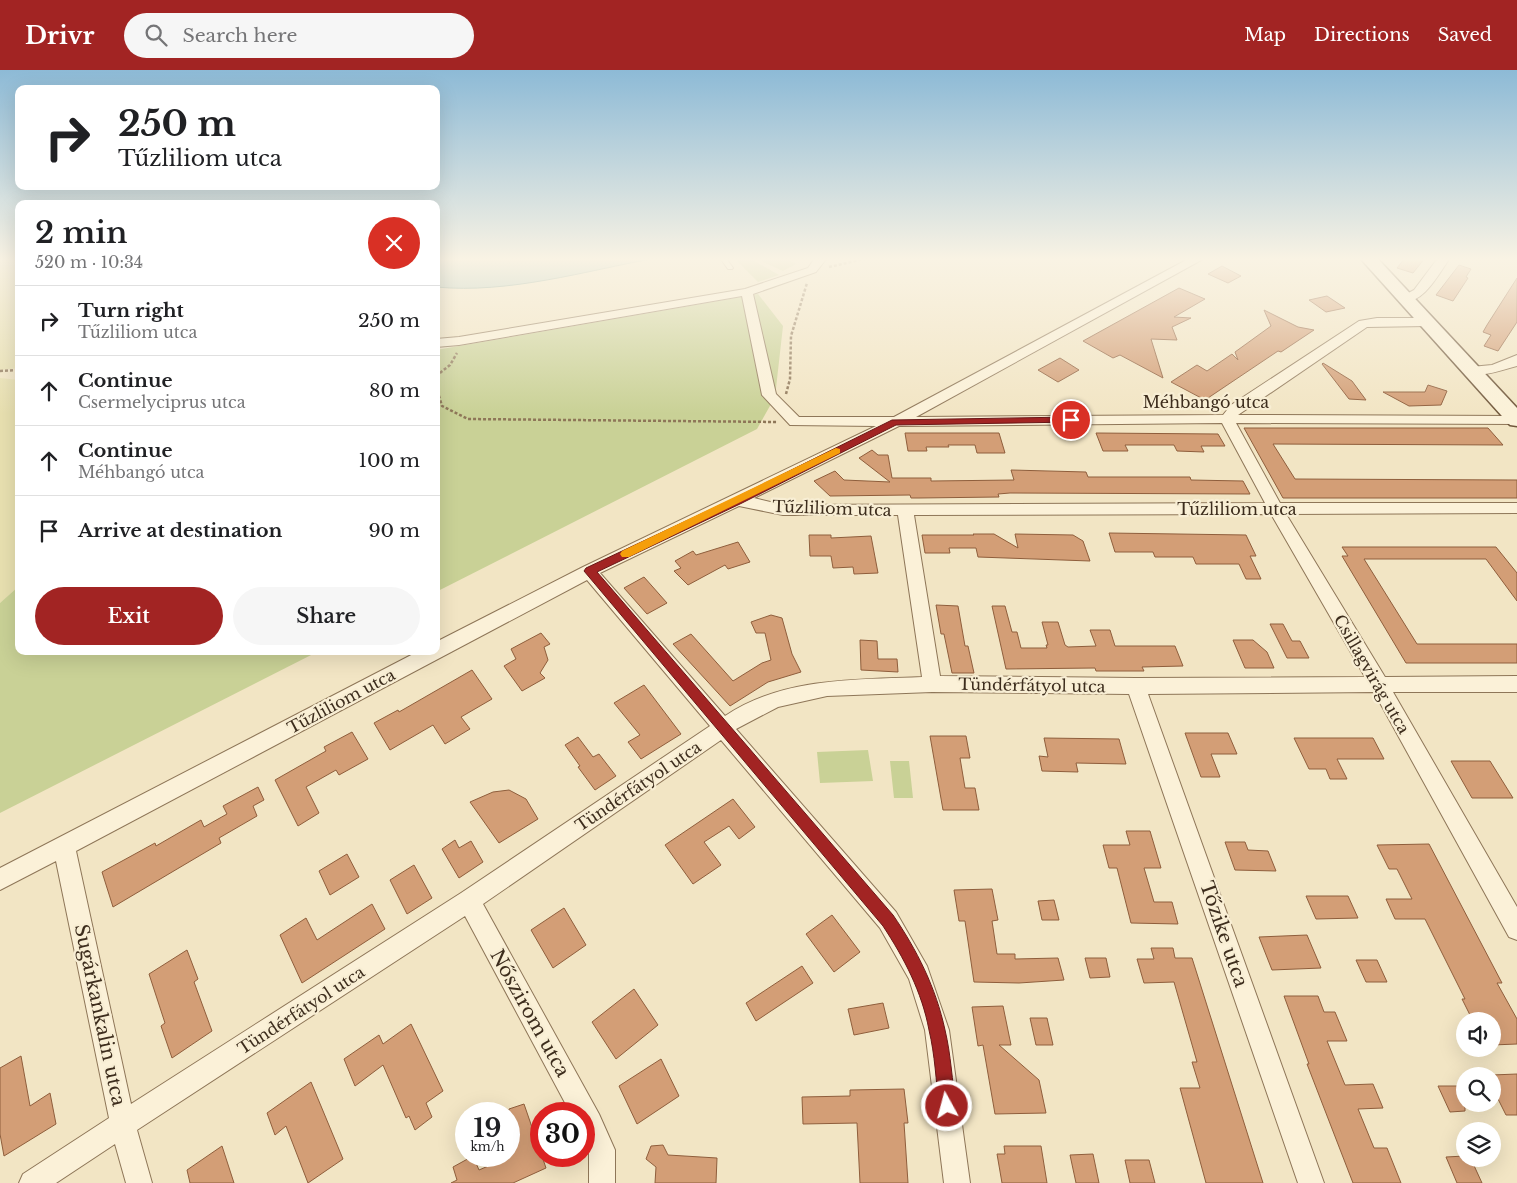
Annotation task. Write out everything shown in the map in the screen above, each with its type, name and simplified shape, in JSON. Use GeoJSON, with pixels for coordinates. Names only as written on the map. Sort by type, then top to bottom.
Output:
{"type":"FeatureCollection","features":[{"type":"Feature","properties":{"kind":"street"},"geometry":{"type":"LineString","coordinates":[[440,343],[642,310]]}},
{"type":"Feature","properties":{"kind":"street"},"geometry":{"type":"LineString","coordinates":[[751,310],[769,395],[783,407],[795,422]]}},
{"type":"Feature","properties":{"kind":"street"},"geometry":{"type":"LineString","coordinates":[[738,500],[895,422],[1103,310]]}},
{"type":"Feature","properties":{"kind":"street"},"geometry":{"type":"LineString","coordinates":[[1415,310],[1517,420]]}},
{"type":"Feature","properties":{"kind":"street"},"geometry":{"type":"LineString","coordinates":[[1227,419],[1236,408],[1363,324],[1377,322],[1426,322]]}},
{"type":"Feature","properties":{"kind":"street"},"geometry":{"type":"LineString","coordinates":[[1471,371],[1493,369],[1515,362],[1517,359]]}},
{"type":"Feature","properties":{"kind":"street","name":"Méhbangó utca"},"geometry":{"type":"LineString","coordinates":[[795,422],[1227,419],[1517,420]]}},
{"type":"Feature","properties":{"kind":"street","name":"Csillagvirág utca"},"geometry":{"type":"LineString","coordinates":[[1227,419],[1517,928]]}},
{"type":"Feature","properties":{"kind":"street","name":"Tűzliliom utca"},"geometry":{"type":"LineString","coordinates":[[440,649],[590,571],[738,500],[783,510],[1517,508]]}},
{"type":"Feature","properties":{"kind":"street"},"geometry":{"type":"LineString","coordinates":[[905,510],[932,684]]}},
{"type":"Feature","properties":{"kind":"street"},"geometry":{"type":"LineString","coordinates":[[590,571],[722,729],[888,920],[920,974],[937,1030],[957,1183]]}},
{"type":"Feature","properties":{"kind":"street","name":"Tűzliliom utca"},"geometry":{"type":"LineString","coordinates":[[0,879],[429,655]]}},
{"type":"Feature","properties":{"kind":"street","name":"Tündérfátyol utca"},"geometry":{"type":"LineString","coordinates":[[32,1183],[469,902],[722,729],[774,700],[827,688],[932,684],[1136,686],[1517,684]]}},
{"type":"Feature","properties":{"kind":"street","name":"Tőzike utca"},"geometry":{"type":"LineString","coordinates":[[1136,686],[1311,1183]]}},
{"type":"Feature","properties":{"kind":"street","name":"Sugárkankalin utca"},"geometry":{"type":"LineString","coordinates":[[64,846],[123,1124],[139,1183]]}},
{"type":"Feature","properties":{"kind":"street","name":"Nőszirom utca"},"geometry":{"type":"LineString","coordinates":[[469,902],[590,1123],[602,1150],[602,1183]]}},
{"type":"Feature","properties":{"kind":"path"},"geometry":{"type":"LineString","coordinates":[[783,407],[790,379],[791,336],[797,310]]}},
{"type":"Feature","properties":{"kind":"path"},"geometry":{"type":"LineString","coordinates":[[440,372],[455,359],[459,341]]}},
{"type":"Feature","properties":{"kind":"path"},"geometry":{"type":"LineString","coordinates":[[0,371],[15,370]]}},
{"type":"Feature","properties":{"kind":"path"},"geometry":{"type":"LineString","coordinates":[[440,399],[442,406],[468,419],[795,422]]}},
{"type":"Feature","properties":{"kind":"shaded area"},"geometry":{"type":"Polygon","coordinates":[[[0,310],[15,310],[15,368],[0,370],[0,310]]]}},
{"type":"Feature","properties":{"kind":"shaded area"},"geometry":{"type":"Polygon","coordinates":[[[0,378],[15,380],[15,590],[0,603],[0,378]]]}},
{"type":"Feature","properties":{"kind":"green space"},"geometry":{"type":"Polygon","coordinates":[[[666,310],[770,310],[783,326],[775,397],[757,429],[440,590],[440,349],[666,310]]]}},
{"type":"Feature","properties":{"kind":"green space"},"geometry":{"type":"Polygon","coordinates":[[[15,590],[15,655],[311,655],[0,813],[0,603],[15,590]]]}},
{"type":"Feature","properties":{"kind":"green space"},"geometry":{"type":"Polygon","coordinates":[[[868,750],[873,781],[820,783],[817,752],[868,750]]]}},
{"type":"Feature","properties":{"kind":"green space"},"geometry":{"type":"Polygon","coordinates":[[[890,761],[909,761],[913,798],[894,798],[890,761]]]}},
{"type":"Feature","properties":{"kind":"building"},"geometry":{"type":"Polygon","coordinates":[[[1139,310],[1186,310],[1174,317],[1191,318],[1172,327],[1177,340],[1151,339],[1163,378],[1120,355],[1113,358],[1083,341],[1139,310]]]}},
{"type":"Feature","properties":{"kind":"building"},"geometry":{"type":"Polygon","coordinates":[[[1264,310],[1298,327],[1314,330],[1281,352],[1278,351],[1205,400],[1171,382],[1197,365],[1207,371],[1232,354],[1238,360],[1235,352],[1271,326],[1264,310]]]}},
{"type":"Feature","properties":{"kind":"building"},"geometry":{"type":"Polygon","coordinates":[[[1497,310],[1517,310],[1517,322],[1498,351],[1484,346],[1491,335],[1483,332],[1497,310]]]}},
{"type":"Feature","properties":{"kind":"building"},"geometry":{"type":"Polygon","coordinates":[[[1060,358],[1079,370],[1058,382],[1038,370],[1060,358]]]}},
{"type":"Feature","properties":{"kind":"building"},"geometry":{"type":"Polygon","coordinates":[[[1323,363],[1352,381],[1366,400],[1349,399],[1323,363]]]}},
{"type":"Feature","properties":{"kind":"building"},"geometry":{"type":"Polygon","coordinates":[[[1428,385],[1447,391],[1441,405],[1409,406],[1383,392],[1425,392],[1428,385]]]}},
{"type":"Feature","properties":{"kind":"building"},"geometry":{"type":"Polygon","coordinates":[[[1244,428],[1488,428],[1503,445],[1273,444],[1295,479],[1517,480],[1517,498],[1283,498],[1244,428]]]}},
{"type":"Feature","properties":{"kind":"building"},"geometry":{"type":"Polygon","coordinates":[[[905,433],[999,433],[1005,453],[977,453],[975,445],[948,445],[949,447],[926,447],[927,451],[908,451],[905,433]]]}},
{"type":"Feature","properties":{"kind":"building"},"geometry":{"type":"Polygon","coordinates":[[[1096,433],[1218,434],[1225,446],[1201,446],[1204,452],[1177,451],[1174,445],[1125,445],[1128,451],[1103,451],[1096,433]]]}},
{"type":"Feature","properties":{"kind":"building"},"geometry":{"type":"Polygon","coordinates":[[[872,450],[878,455],[888,455],[892,478],[931,478],[931,481],[1014,480],[1011,470],[1086,472],[1088,477],[1190,477],[1191,480],[1243,481],[1250,494],[1010,493],[998,494],[999,497],[919,498],[911,498],[910,495],[830,496],[814,481],[835,471],[844,480],[890,482],[859,458],[872,450]]]}},
{"type":"Feature","properties":{"kind":"building"},"geometry":{"type":"Polygon","coordinates":[[[1109,533],[1246,535],[1256,556],[1250,556],[1261,579],[1246,579],[1239,564],[1196,564],[1193,557],[1155,557],[1153,552],[1115,552],[1109,533]]]}},
{"type":"Feature","properties":{"kind":"building"},"geometry":{"type":"Polygon","coordinates":[[[994,534],[1018,548],[1015,534],[1073,535],[1083,541],[1090,561],[978,557],[976,548],[949,548],[950,553],[925,553],[922,535],[994,534]]]}},
{"type":"Feature","properties":{"kind":"building"},"geometry":{"type":"Polygon","coordinates":[[[809,535],[831,535],[831,538],[871,536],[878,573],[854,574],[853,567],[833,568],[831,556],[810,556],[809,535]]]}},
{"type":"Feature","properties":{"kind":"building"},"geometry":{"type":"Polygon","coordinates":[[[738,542],[750,562],[728,569],[725,565],[688,585],[674,571],[681,568],[675,561],[693,551],[696,555],[738,542]]]}},
{"type":"Feature","properties":{"kind":"building"},"geometry":{"type":"Polygon","coordinates":[[[1342,547],[1496,547],[1517,573],[1517,601],[1486,559],[1364,559],[1417,644],[1517,644],[1517,663],[1406,663],[1342,556],[1348,556],[1342,547]]]}},
{"type":"Feature","properties":{"kind":"building"},"geometry":{"type":"Polygon","coordinates":[[[644,577],[667,603],[647,614],[624,588],[644,577]]]}},
{"type":"Feature","properties":{"kind":"building"},"geometry":{"type":"Polygon","coordinates":[[[936,605],[958,606],[965,646],[968,646],[974,673],[952,673],[944,634],[941,634],[936,605]]]}},
{"type":"Feature","properties":{"kind":"building"},"geometry":{"type":"Polygon","coordinates":[[[992,606],[1005,606],[1012,632],[1017,632],[1021,648],[1047,648],[1046,645],[1048,645],[1042,622],[1058,622],[1065,645],[1068,647],[1096,646],[1090,630],[1110,630],[1115,646],[1175,646],[1183,666],[1142,667],[1144,671],[1096,671],[1095,668],[1006,669],[992,606]]]}},
{"type":"Feature","properties":{"kind":"building"},"geometry":{"type":"Polygon","coordinates":[[[771,615],[782,618],[792,654],[801,672],[768,682],[730,706],[673,644],[691,634],[733,681],[762,663],[771,660],[765,633],[756,633],[751,622],[771,615]]]}},
{"type":"Feature","properties":{"kind":"building"},"geometry":{"type":"Polygon","coordinates":[[[1270,624],[1283,624],[1292,641],[1300,641],[1309,658],[1287,658],[1270,624]]]}},
{"type":"Feature","properties":{"kind":"building"},"geometry":{"type":"Polygon","coordinates":[[[541,633],[550,644],[544,647],[548,660],[540,673],[545,678],[522,691],[504,666],[516,659],[511,649],[541,633]]]}},
{"type":"Feature","properties":{"kind":"building"},"geometry":{"type":"Polygon","coordinates":[[[860,640],[877,641],[878,659],[897,659],[898,672],[861,670],[860,640]]]}},
{"type":"Feature","properties":{"kind":"building"},"geometry":{"type":"Polygon","coordinates":[[[1233,640],[1253,640],[1267,652],[1274,668],[1245,668],[1233,640]]]}},
{"type":"Feature","properties":{"kind":"building"},"geometry":{"type":"Polygon","coordinates":[[[472,670],[492,699],[461,717],[470,729],[445,744],[433,725],[390,750],[374,723],[398,710],[399,712],[472,670]]]}},
{"type":"Feature","properties":{"kind":"building"},"geometry":{"type":"Polygon","coordinates":[[[644,685],[681,734],[641,759],[628,742],[640,735],[614,703],[644,685]]]}},
{"type":"Feature","properties":{"kind":"building"},"geometry":{"type":"Polygon","coordinates":[[[352,732],[368,759],[339,775],[336,770],[306,787],[319,813],[298,826],[275,780],[326,751],[324,747],[352,732]]]}},
{"type":"Feature","properties":{"kind":"building"},"geometry":{"type":"Polygon","coordinates":[[[1185,733],[1228,733],[1237,754],[1211,754],[1220,777],[1201,777],[1185,733]]]}},
{"type":"Feature","properties":{"kind":"building"},"geometry":{"type":"Polygon","coordinates":[[[930,736],[966,736],[970,758],[960,758],[965,788],[975,788],[979,810],[943,810],[930,736]]]}},
{"type":"Feature","properties":{"kind":"building"},"geometry":{"type":"Polygon","coordinates":[[[578,737],[593,757],[599,754],[616,776],[595,790],[565,745],[578,737]]]}},
{"type":"Feature","properties":{"kind":"building"},"geometry":{"type":"Polygon","coordinates":[[[1044,738],[1119,739],[1126,764],[1076,763],[1078,772],[1042,771],[1039,756],[1048,757],[1044,738]]]}},
{"type":"Feature","properties":{"kind":"building"},"geometry":{"type":"Polygon","coordinates":[[[1294,738],[1373,738],[1384,759],[1337,759],[1347,779],[1330,779],[1326,769],[1309,769],[1294,738]]]}},
{"type":"Feature","properties":{"kind":"building"},"geometry":{"type":"Polygon","coordinates":[[[1451,761],[1490,761],[1513,798],[1472,798],[1451,761]]]}},
{"type":"Feature","properties":{"kind":"building"},"geometry":{"type":"Polygon","coordinates":[[[258,787],[264,800],[253,806],[257,816],[219,838],[221,843],[113,907],[102,872],[155,843],[156,846],[201,820],[204,827],[227,814],[223,806],[258,787]]]}},
{"type":"Feature","properties":{"kind":"building"},"geometry":{"type":"Polygon","coordinates":[[[509,790],[526,799],[538,819],[499,843],[470,802],[493,792],[509,790]]]}},
{"type":"Feature","properties":{"kind":"building"},"geometry":{"type":"Polygon","coordinates":[[[733,799],[755,827],[739,839],[729,826],[704,842],[721,865],[693,884],[665,845],[733,799]]]}},
{"type":"Feature","properties":{"kind":"building"},"geometry":{"type":"Polygon","coordinates":[[[1126,831],[1150,831],[1161,868],[1144,868],[1154,902],[1172,902],[1178,924],[1131,923],[1117,868],[1109,868],[1103,845],[1130,845],[1126,831]]]}},
{"type":"Feature","properties":{"kind":"building"},"geometry":{"type":"Polygon","coordinates":[[[455,840],[459,848],[471,841],[483,862],[459,878],[442,849],[455,840]]]}},
{"type":"Feature","properties":{"kind":"building"},"geometry":{"type":"Polygon","coordinates":[[[1225,842],[1245,842],[1248,850],[1268,851],[1276,871],[1235,870],[1225,842]]]}},
{"type":"Feature","properties":{"kind":"building"},"geometry":{"type":"Polygon","coordinates":[[[1429,844],[1502,983],[1497,983],[1517,1019],[1517,1044],[1501,1045],[1501,1012],[1468,1012],[1462,999],[1465,999],[1425,919],[1395,919],[1386,899],[1412,899],[1397,869],[1389,869],[1377,845],[1429,844]]]}},
{"type":"Feature","properties":{"kind":"building"},"geometry":{"type":"Polygon","coordinates":[[[347,854],[359,877],[330,895],[319,871],[347,854]]]}},
{"type":"Feature","properties":{"kind":"building"},"geometry":{"type":"Polygon","coordinates":[[[414,865],[432,898],[407,914],[390,880],[414,865]]]}},
{"type":"Feature","properties":{"kind":"building"},"geometry":{"type":"Polygon","coordinates":[[[992,889],[998,920],[992,921],[997,954],[1015,954],[1015,959],[1058,958],[1064,980],[1019,983],[974,982],[965,921],[959,921],[954,890],[992,889]]]}},
{"type":"Feature","properties":{"kind":"building"},"geometry":{"type":"Polygon","coordinates":[[[1306,896],[1348,896],[1358,918],[1316,919],[1306,896]]]}},
{"type":"Feature","properties":{"kind":"building"},"geometry":{"type":"Polygon","coordinates":[[[1054,900],[1059,920],[1042,920],[1038,901],[1054,900]]]}},
{"type":"Feature","properties":{"kind":"building"},"geometry":{"type":"Polygon","coordinates":[[[372,904],[385,929],[302,983],[280,935],[306,918],[317,940],[372,904]]]}},
{"type":"Feature","properties":{"kind":"building"},"geometry":{"type":"Polygon","coordinates":[[[564,908],[586,945],[553,968],[531,930],[564,908]]]}},
{"type":"Feature","properties":{"kind":"building"},"geometry":{"type":"Polygon","coordinates":[[[832,915],[860,952],[834,972],[806,934],[832,915]]]}},
{"type":"Feature","properties":{"kind":"building"},"geometry":{"type":"Polygon","coordinates":[[[1307,935],[1321,968],[1272,970],[1259,937],[1307,935]]]}},
{"type":"Feature","properties":{"kind":"building"},"geometry":{"type":"Polygon","coordinates":[[[1151,948],[1173,948],[1175,958],[1192,958],[1263,1183],[1206,1183],[1180,1088],[1200,1088],[1192,1062],[1197,1062],[1174,982],[1144,983],[1137,959],[1154,959],[1151,948]]]}},
{"type":"Feature","properties":{"kind":"building"},"geometry":{"type":"Polygon","coordinates":[[[187,950],[198,979],[194,982],[212,1031],[172,1058],[161,1026],[165,1023],[149,974],[187,950]]]}},
{"type":"Feature","properties":{"kind":"building"},"geometry":{"type":"Polygon","coordinates":[[[1085,958],[1106,958],[1110,977],[1090,978],[1085,958]]]}},
{"type":"Feature","properties":{"kind":"building"},"geometry":{"type":"Polygon","coordinates":[[[1356,960],[1377,960],[1387,982],[1366,982],[1356,960]]]}},
{"type":"Feature","properties":{"kind":"building"},"geometry":{"type":"Polygon","coordinates":[[[802,966],[813,983],[756,1021],[746,1003],[802,966]]]}},
{"type":"Feature","properties":{"kind":"building"},"geometry":{"type":"Polygon","coordinates":[[[634,989],[658,1025],[616,1059],[592,1022],[634,989]]]}},
{"type":"Feature","properties":{"kind":"building"},"geometry":{"type":"Polygon","coordinates":[[[1284,996],[1318,996],[1324,1012],[1335,1012],[1347,1041],[1327,1041],[1345,1085],[1373,1084],[1383,1108],[1358,1109],[1374,1148],[1387,1148],[1401,1183],[1353,1183],[1307,1064],[1309,1064],[1284,996]]]}},
{"type":"Feature","properties":{"kind":"building"},"geometry":{"type":"Polygon","coordinates":[[[883,1003],[889,1028],[854,1035],[848,1009],[883,1003]]]}},
{"type":"Feature","properties":{"kind":"building"},"geometry":{"type":"Polygon","coordinates":[[[1003,1006],[1011,1045],[999,1045],[1039,1080],[1046,1113],[995,1114],[983,1045],[978,1046],[972,1007],[1003,1006]]]}},
{"type":"Feature","properties":{"kind":"building"},"geometry":{"type":"Polygon","coordinates":[[[1030,1018],[1047,1018],[1053,1045],[1036,1045],[1030,1018]]]}},
{"type":"Feature","properties":{"kind":"building"},"geometry":{"type":"Polygon","coordinates":[[[411,1024],[443,1091],[426,1103],[432,1117],[415,1130],[409,1116],[406,1118],[383,1065],[355,1086],[344,1059],[379,1035],[383,1044],[411,1024]]]}},
{"type":"Feature","properties":{"kind":"building"},"geometry":{"type":"Polygon","coordinates":[[[21,1056],[30,1106],[50,1093],[56,1124],[4,1156],[0,1134],[0,1068],[21,1056]]]}},
{"type":"Feature","properties":{"kind":"building"},"geometry":{"type":"Polygon","coordinates":[[[661,1059],[679,1096],[637,1124],[619,1086],[661,1059]]]}},
{"type":"Feature","properties":{"kind":"building"},"geometry":{"type":"Polygon","coordinates":[[[1517,1074],[1517,1115],[1506,1115],[1501,1105],[1501,1075],[1517,1074]]]}},
{"type":"Feature","properties":{"kind":"building"},"geometry":{"type":"Polygon","coordinates":[[[311,1082],[343,1159],[308,1183],[286,1126],[275,1135],[267,1113],[311,1082]]]}},
{"type":"Feature","properties":{"kind":"building"},"geometry":{"type":"Polygon","coordinates":[[[1438,1086],[1456,1086],[1456,1112],[1450,1112],[1438,1086]]]}},
{"type":"Feature","properties":{"kind":"building"},"geometry":{"type":"Polygon","coordinates":[[[904,1089],[908,1123],[904,1123],[908,1183],[860,1183],[857,1123],[803,1124],[802,1097],[850,1096],[850,1090],[904,1089]]]}},
{"type":"Feature","properties":{"kind":"building"},"geometry":{"type":"Polygon","coordinates":[[[524,1104],[530,1121],[530,1167],[546,1168],[513,1183],[451,1183],[457,1180],[453,1167],[455,1166],[478,1167],[479,1170],[486,1167],[520,1167],[520,1105],[524,1104]]]}},
{"type":"Feature","properties":{"kind":"building"},"geometry":{"type":"Polygon","coordinates":[[[663,1145],[668,1155],[717,1158],[716,1183],[655,1183],[656,1167],[646,1159],[651,1146],[663,1145]]]}},
{"type":"Feature","properties":{"kind":"building"},"geometry":{"type":"Polygon","coordinates":[[[222,1146],[234,1183],[190,1183],[187,1170],[222,1146]]]}},
{"type":"Feature","properties":{"kind":"building"},"geometry":{"type":"Polygon","coordinates":[[[1004,1146],[1041,1146],[1047,1183],[1002,1183],[997,1154],[1005,1154],[1004,1146]]]}},
{"type":"Feature","properties":{"kind":"building"},"geometry":{"type":"Polygon","coordinates":[[[1093,1154],[1099,1183],[1076,1183],[1070,1155],[1093,1154]]]}},
{"type":"Feature","properties":{"kind":"building"},"geometry":{"type":"Polygon","coordinates":[[[1456,1156],[1456,1167],[1475,1167],[1482,1183],[1457,1183],[1446,1157],[1456,1156]]]}},
{"type":"Feature","properties":{"kind":"building"},"geometry":{"type":"Polygon","coordinates":[[[1125,1160],[1149,1160],[1155,1183],[1130,1183],[1125,1160]]]}},
{"type":"Feature","properties":{"kind":"slow traffic"},"geometry":{"type":"LineString","coordinates":[[625,554],[836,451]]}},
{"type":"Feature","properties":{"kind":"route"},"geometry":{"type":"LineString","coordinates":[[947,1106],[937,1030],[928,997],[920,974],[888,920],[722,729],[590,571],[895,422],[1071,420]]}}]}
